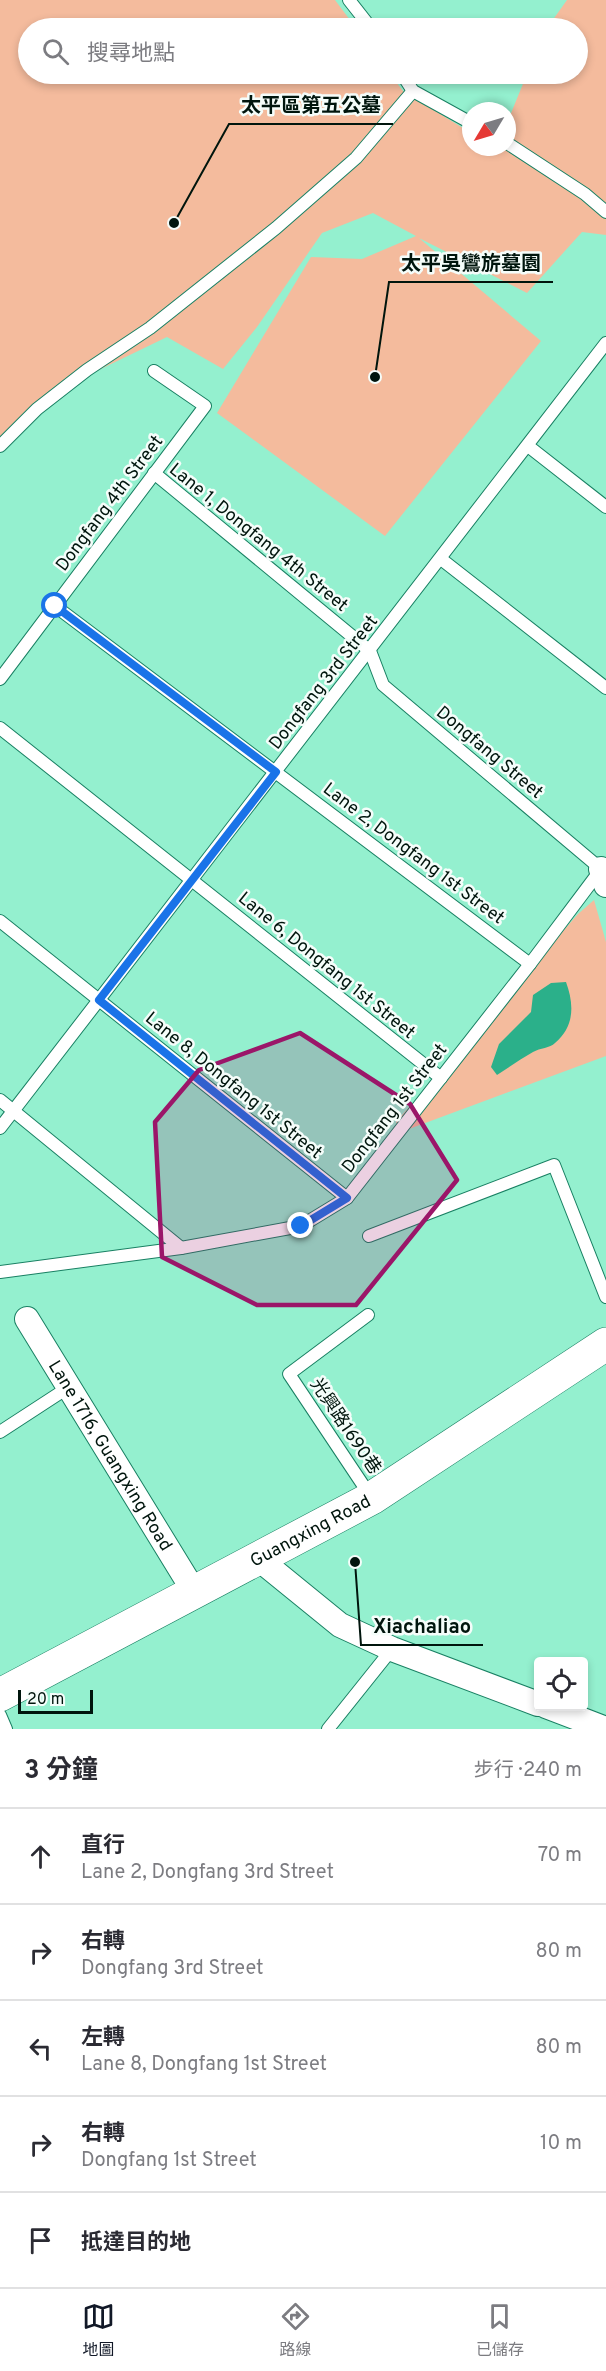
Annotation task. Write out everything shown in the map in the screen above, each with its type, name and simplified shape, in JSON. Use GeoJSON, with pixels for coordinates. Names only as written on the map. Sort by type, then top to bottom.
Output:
{"type":"FeatureCollection","features":[{"type":"Feature","properties":{"kind":"main road","name":"Guangxing Road"},"geometry":{"type":"LineString","coordinates":[[0,1695],[372,1498],[606,1344]]}},
{"type":"Feature","properties":{"kind":"street","name":"Lane 1716, Guangxing Road"},"geometry":{"type":"LineString","coordinates":[[27,1319],[195,1593]]}},
{"type":"Feature","properties":{"kind":"street"},"geometry":{"type":"LineString","coordinates":[[259,1559],[340,1624],[392,1649],[534,1702]]}},
{"type":"Feature","properties":{"kind":"street"},"geometry":{"type":"LineString","coordinates":[[557,1711],[606,1729]]}},
{"type":"Feature","properties":{"kind":"lane"},"geometry":{"type":"LineString","coordinates":[[349,0],[363,18]]}},
{"type":"Feature","properties":{"kind":"lane"},"geometry":{"type":"LineString","coordinates":[[408,84],[413,92],[462,118]]}},
{"type":"Feature","properties":{"kind":"lane"},"geometry":{"type":"LineString","coordinates":[[0,446],[46,402],[87,370],[150,328],[276,228],[356,158],[413,92]]}},
{"type":"Feature","properties":{"kind":"lane"},"geometry":{"type":"LineString","coordinates":[[516,149],[585,194],[606,212]]}},
{"type":"Feature","properties":{"kind":"lane","name":"Dongfang 3rd Street"},"geometry":{"type":"LineString","coordinates":[[0,1128],[606,343]]}},
{"type":"Feature","properties":{"kind":"lane","name":"Dongfang 4th Street"},"geometry":{"type":"LineString","coordinates":[[0,679],[205,406],[154,371]]}},
{"type":"Feature","properties":{"kind":"lane"},"geometry":{"type":"LineString","coordinates":[[528,446],[606,507]]}},
{"type":"Feature","properties":{"kind":"lane","name":"Lane 1, Dongfang 4th Street"},"geometry":{"type":"LineString","coordinates":[[154,474],[370,651]]}},
{"type":"Feature","properties":{"kind":"lane"},"geometry":{"type":"LineString","coordinates":[[441,559],[606,688]]}},
{"type":"Feature","properties":{"kind":"lane","name":"Lane 2, Dongfang 1st Street"},"geometry":{"type":"LineString","coordinates":[[55,606],[530,963]]}},
{"type":"Feature","properties":{"kind":"lane","name":"Dongfang Street"},"geometry":{"type":"LineString","coordinates":[[370,651],[383,685],[604,872]]}},
{"type":"Feature","properties":{"kind":"lane","name":"Lane 6, Dongfang 1st Street"},"geometry":{"type":"LineString","coordinates":[[0,728],[441,1078]]}},
{"type":"Feature","properties":{"kind":"lane","name":"Dongfang 1st Street"},"geometry":{"type":"LineString","coordinates":[[0,1272],[181,1248],[301,1226],[347,1198],[604,872]]}},
{"type":"Feature","properties":{"kind":"lane","name":"Lane 8, Dongfang 1st Street"},"geometry":{"type":"LineString","coordinates":[[0,921],[347,1198]]}},
{"type":"Feature","properties":{"kind":"lane"},"geometry":{"type":"LineString","coordinates":[[0,1100],[181,1248]]}},
{"type":"Feature","properties":{"kind":"lane"},"geometry":{"type":"LineString","coordinates":[[369,1236],[554,1165],[606,1297]]}},
{"type":"Feature","properties":{"kind":"lane","name":"光興路1690巷"},"geometry":{"type":"LineString","coordinates":[[368,1315],[289,1374],[372,1498]]}},
{"type":"Feature","properties":{"kind":"lane"},"geometry":{"type":"LineString","coordinates":[[0,1432],[69,1387]]}},
{"type":"Feature","properties":{"kind":"lane"},"geometry":{"type":"LineString","coordinates":[[328,1729],[392,1649]]}},
{"type":"Feature","properties":{"kind":"lane"},"geometry":{"type":"LineString","coordinates":[[0,1715],[6,1729]]}},
{"type":"Feature","properties":{"kind":"highlighted area"},"geometry":{"type":"Polygon","coordinates":[[[300,1033],[410,1104],[457,1180],[356,1305],[257,1305],[162,1257],[155,1122],[199,1070],[300,1033]]]}},
{"type":"Feature","properties":{"kind":"shaded area"},"geometry":{"type":"Polygon","coordinates":[[[0,0],[335,0],[348,18],[18,18],[18,84],[398,84],[403,91],[462,127],[462,156],[516,156],[516,102],[523,84],[588,84],[588,18],[554,18],[567,0],[606,0],[606,235],[582,232],[527,293],[419,238],[541,341],[385,536],[217,413],[311,257],[362,259],[416,236],[373,213],[322,233],[257,327],[223,369],[167,337],[47,395],[0,451],[0,0]]]}},
{"type":"Feature","properties":{"kind":"shaded area"},"geometry":{"type":"Polygon","coordinates":[[[594,900],[606,942],[606,1056],[401,1132],[396,1122],[578,914],[594,900]]]}},
{"type":"Feature","properties":{"kind":"shaded area"},"geometry":{"type":"Polygon","coordinates":[[[566,982],[571,1014],[562,1036],[553,1045],[533,1052],[497,1075],[491,1067],[499,1044],[531,1012],[533,995],[551,983],[566,982]]]}},
{"type":"Feature","properties":{"kind":"place","name":"太平區第五公墓"},"geometry":{"type":"Point","coordinates":[174,223]}},
{"type":"Feature","properties":{"kind":"place","name":"太平吳鸞旂墓園"},"geometry":{"type":"Point","coordinates":[375,377]}},
{"type":"Feature","properties":{"kind":"place","name":"Xiachaliao"},"geometry":{"type":"Point","coordinates":[355,1562]}},
{"type":"Feature","properties":{"kind":"route"},"geometry":{"type":"LineString","coordinates":[[55,606],[276,772],[99,1000],[347,1198],[301,1226]]}}]}
